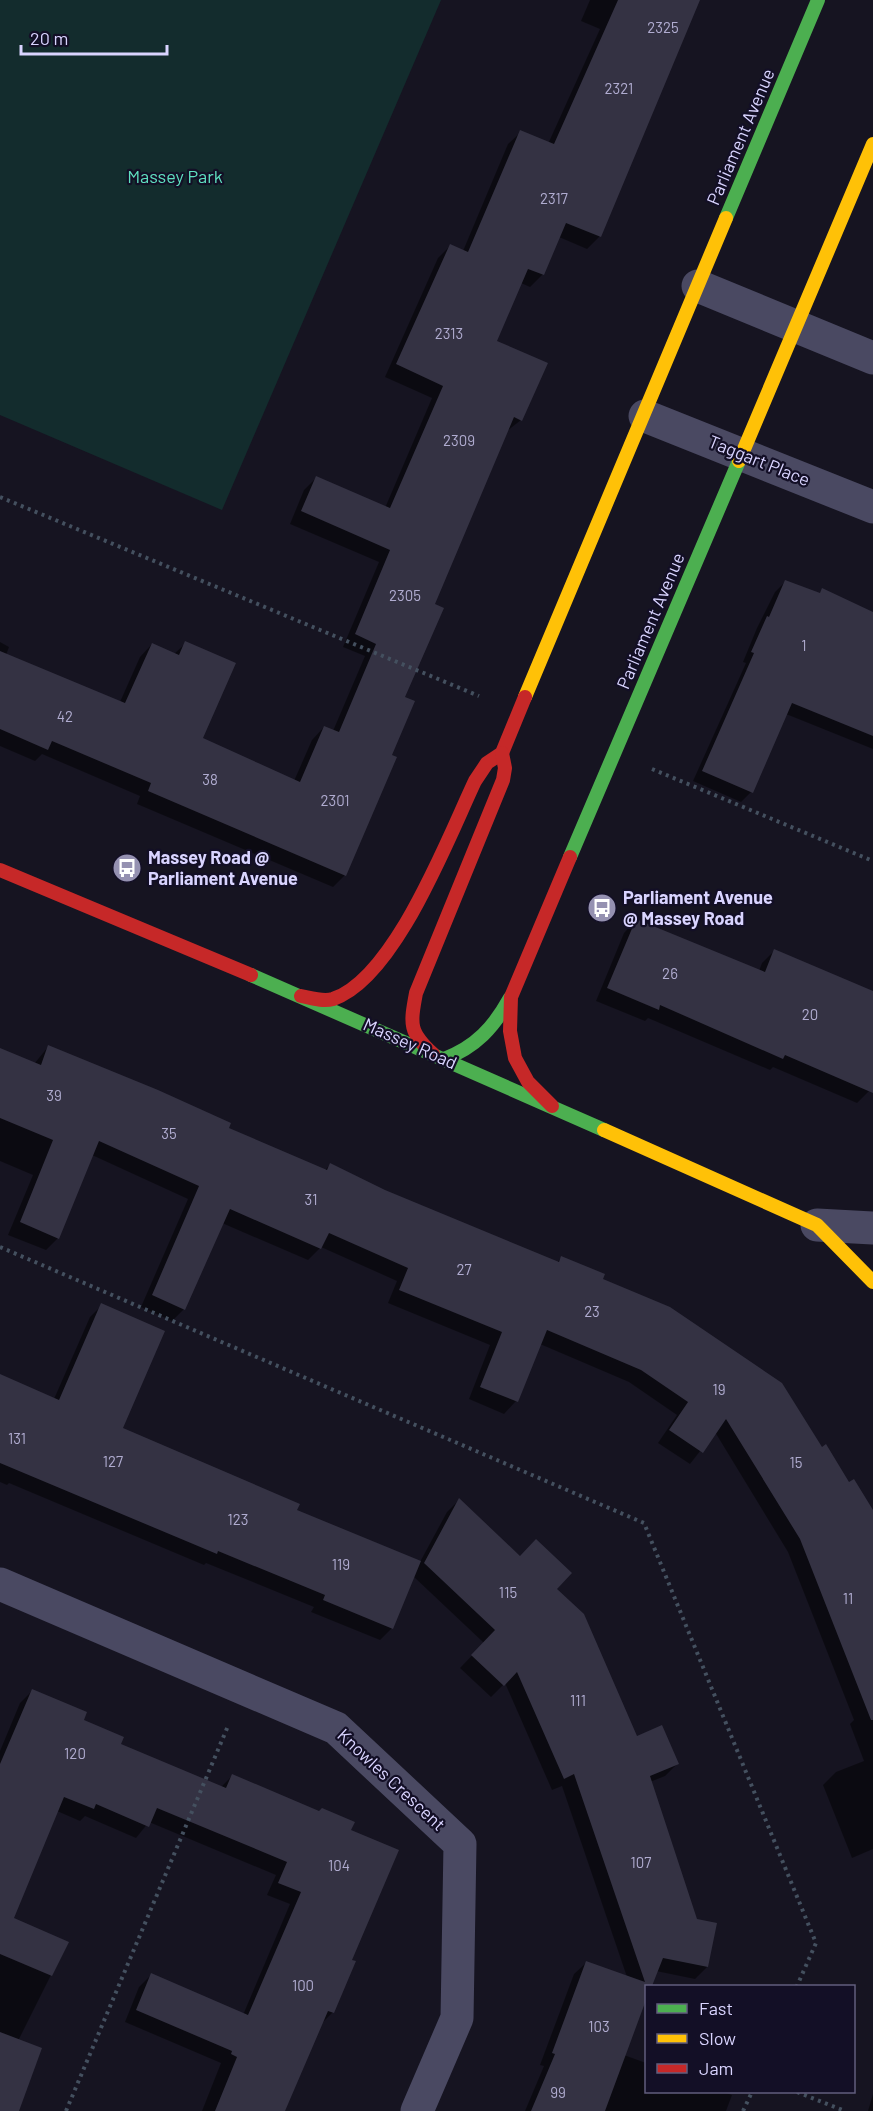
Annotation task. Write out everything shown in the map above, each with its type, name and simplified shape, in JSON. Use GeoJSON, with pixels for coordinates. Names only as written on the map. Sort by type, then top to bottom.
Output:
{"type":"FeatureCollection","features":[{"type":"Feature","properties":{"kind":"street","name":"Parliament Avenue"},"geometry":{"type":"LineString","coordinates":[[301,996],[331,999],[357,985],[371,972],[410,916],[475,781],[487,763],[502,753],[818,0]]}},
{"type":"Feature","properties":{"kind":"street","name":"Parliament Avenue"},"geometry":{"type":"LineString","coordinates":[[552,1106],[530,1087],[514,1060],[508,1030],[511,997],[873,144]]}},
{"type":"Feature","properties":{"kind":"street"},"geometry":{"type":"LineString","coordinates":[[698,286],[873,358]]}},
{"type":"Feature","properties":{"kind":"street","name":"Taggart Place"},"geometry":{"type":"LineString","coordinates":[[645,416],[873,507]]}},
{"type":"Feature","properties":{"kind":"street","name":"Parliament Avenue"},"geometry":{"type":"LineString","coordinates":[[438,1057],[417,1038],[412,1029],[412,1013],[432,950],[503,780],[505,768],[502,753]]}},
{"type":"Feature","properties":{"kind":"street","name":"Massey Road"},"geometry":{"type":"LineString","coordinates":[[0,870],[301,996],[817,1225],[873,1228]]}},
{"type":"Feature","properties":{"kind":"street"},"geometry":{"type":"LineString","coordinates":[[438,1057],[462,1053],[480,1041],[497,1022],[511,997]]}},
{"type":"Feature","properties":{"kind":"street","name":"Massey Road"},"geometry":{"type":"LineString","coordinates":[[817,1225],[873,1282]]}},
{"type":"Feature","properties":{"kind":"street","name":"Knowles Crescent"},"geometry":{"type":"LineString","coordinates":[[0,1584],[336,1728],[460,1844],[457,2018],[417,2111]]}},
{"type":"Feature","properties":{"kind":"path"},"geometry":{"type":"LineString","coordinates":[[0,497],[519,712]]}},
{"type":"Feature","properties":{"kind":"path"},"geometry":{"type":"LineString","coordinates":[[615,754],[873,861]]}},
{"type":"Feature","properties":{"kind":"path"},"geometry":{"type":"LineString","coordinates":[[0,1247],[644,1523],[816,1943],[797,1985]]}},
{"type":"Feature","properties":{"kind":"path"},"geometry":{"type":"LineString","coordinates":[[66,2111],[243,1689]]}},
{"type":"Feature","properties":{"kind":"path"},"geometry":{"type":"LineString","coordinates":[[744,2111],[751,2093]]}},
{"type":"Feature","properties":{"kind":"path"},"geometry":{"type":"LineString","coordinates":[[802,2093],[845,2111]]}},
{"type":"Feature","properties":{"kind":"green space","name":"Massey Park"},"geometry":{"type":"Polygon","coordinates":[[[0,0],[441,0],[222,510],[0,415],[0,0]]]}},
{"type":"Feature","properties":{"kind":"building"},"geometry":{"type":"Polygon","coordinates":[[[618,0],[700,0],[601,237],[566,223],[544,275],[528,269],[497,341],[548,363],[522,421],[514,417],[435,604],[444,608],[405,697],[415,701],[392,755],[397,757],[346,876],[148,791],[151,783],[52,741],[48,750],[0,729],[0,651],[125,703],[152,643],[179,655],[185,641],[236,663],[203,738],[300,782],[324,726],[339,732],[376,644],[355,634],[390,550],[301,511],[316,476],[390,508],[443,386],[396,364],[450,244],[468,252],[520,130],[554,144],[618,0]]]}},
{"type":"Feature","properties":{"kind":"building"},"geometry":{"type":"Polygon","coordinates":[[[785,580],[820,593],[822,588],[873,612],[873,736],[792,703],[753,793],[702,771],[754,653],[751,652],[785,580]]]}},
{"type":"Feature","properties":{"kind":"building"},"geometry":{"type":"Polygon","coordinates":[[[636,919],[765,972],[774,949],[873,991],[873,1093],[785,1055],[783,1059],[660,1005],[659,1010],[607,988],[636,919]]]}},
{"type":"Feature","properties":{"kind":"building"},"geometry":{"type":"Polygon","coordinates":[[[48,1045],[158,1090],[231,1123],[229,1128],[327,1170],[330,1163],[385,1190],[559,1262],[561,1256],[605,1274],[603,1279],[670,1307],[782,1383],[822,1447],[826,1444],[849,1482],[854,1479],[873,1510],[873,1720],[871,1720],[800,1539],[726,1419],[703,1453],[669,1430],[688,1402],[641,1370],[547,1330],[518,1402],[480,1387],[502,1332],[399,1290],[408,1268],[329,1233],[321,1249],[230,1209],[185,1310],[152,1295],[199,1186],[99,1141],[59,1239],[20,1222],[53,1140],[0,1118],[0,1048],[41,1065],[48,1045]]]}},
{"type":"Feature","properties":{"kind":"building"},"geometry":{"type":"Polygon","coordinates":[[[101,1303],[165,1331],[123,1428],[300,1504],[297,1510],[421,1561],[393,1629],[323,1600],[325,1595],[218,1551],[217,1554],[0,1463],[0,1374],[59,1400],[101,1303]]]}},
{"type":"Feature","properties":{"kind":"building"},"geometry":{"type":"Polygon","coordinates":[[[459,1498],[520,1556],[536,1539],[572,1573],[557,1589],[584,1614],[637,1736],[662,1725],[679,1764],[650,1776],[697,1919],[717,1923],[708,1967],[663,1958],[652,1985],[645,1985],[645,2003],[605,2111],[531,2111],[555,2054],[552,2053],[586,1961],[645,1982],[574,1774],[564,1779],[517,1672],[504,1686],[471,1655],[495,1630],[424,1563],[459,1498]]]}},
{"type":"Feature","properties":{"kind":"building"},"geometry":{"type":"Polygon","coordinates":[[[32,1689],[87,1712],[84,1720],[124,1737],[121,1744],[226,1788],[232,1774],[319,1811],[322,1808],[355,1822],[351,1830],[399,1850],[352,1960],[356,1961],[334,2013],[328,2011],[285,2111],[215,2111],[237,2057],[231,2054],[232,2051],[136,2010],[151,1973],[248,2015],[301,1892],[278,1883],[287,1862],[157,1808],[149,1827],[96,1804],[94,1809],[64,1797],[14,1918],[69,1942],[52,1976],[0,1954],[0,1764],[32,1689]]]}},
{"type":"Feature","properties":{"kind":"building"},"geometry":{"type":"Polygon","coordinates":[[[0,2032],[42,2048],[19,2111],[0,2111],[0,2032]]]}},
{"type":"Feature","properties":{"kind":"traffic: fast"},"geometry":{"type":"LineString","coordinates":[[726,218],[818,0]]}},
{"type":"Feature","properties":{"kind":"traffic: fast"},"geometry":{"type":"LineString","coordinates":[[570,857],[739,461]]}},
{"type":"Feature","properties":{"kind":"traffic: fast"},"geometry":{"type":"LineString","coordinates":[[251,975],[604,1130]]}},
{"type":"Feature","properties":{"kind":"traffic: fast"},"geometry":{"type":"LineString","coordinates":[[444,1059],[466,1048],[483,1035],[510,998]]}},
{"type":"Feature","properties":{"kind":"traffic: slow"},"geometry":{"type":"LineString","coordinates":[[739,461],[873,144]]}},
{"type":"Feature","properties":{"kind":"traffic: slow"},"geometry":{"type":"LineString","coordinates":[[525,697],[726,218]]}},
{"type":"Feature","properties":{"kind":"traffic: slow"},"geometry":{"type":"LineString","coordinates":[[604,1130],[817,1225],[873,1282]]}},
{"type":"Feature","properties":{"kind":"traffic: jam"},"geometry":{"type":"LineString","coordinates":[[301,996],[321,1000],[333,999],[356,986],[378,964],[417,904],[475,781],[487,763],[502,753],[525,697]]}},
{"type":"Feature","properties":{"kind":"traffic: jam"},"geometry":{"type":"LineString","coordinates":[[433,1054],[419,1040],[413,1027],[416,993],[503,780],[505,768],[502,753]]}},
{"type":"Feature","properties":{"kind":"traffic: jam"},"geometry":{"type":"LineString","coordinates":[[552,1106],[528,1082],[515,1058],[510,1031],[511,997],[570,857]]}},
{"type":"Feature","properties":{"kind":"traffic: jam"},"geometry":{"type":"LineString","coordinates":[[0,870],[251,975]]}},
{"type":"Feature","properties":{"kind":"place","name":"Massey Road @ Parliament Avenue"},"geometry":{"type":"Point","coordinates":[127,868]}},
{"type":"Feature","properties":{"kind":"place","name":"Parliament Avenue @ Massey Road"},"geometry":{"type":"Point","coordinates":[602,908]}}]}
